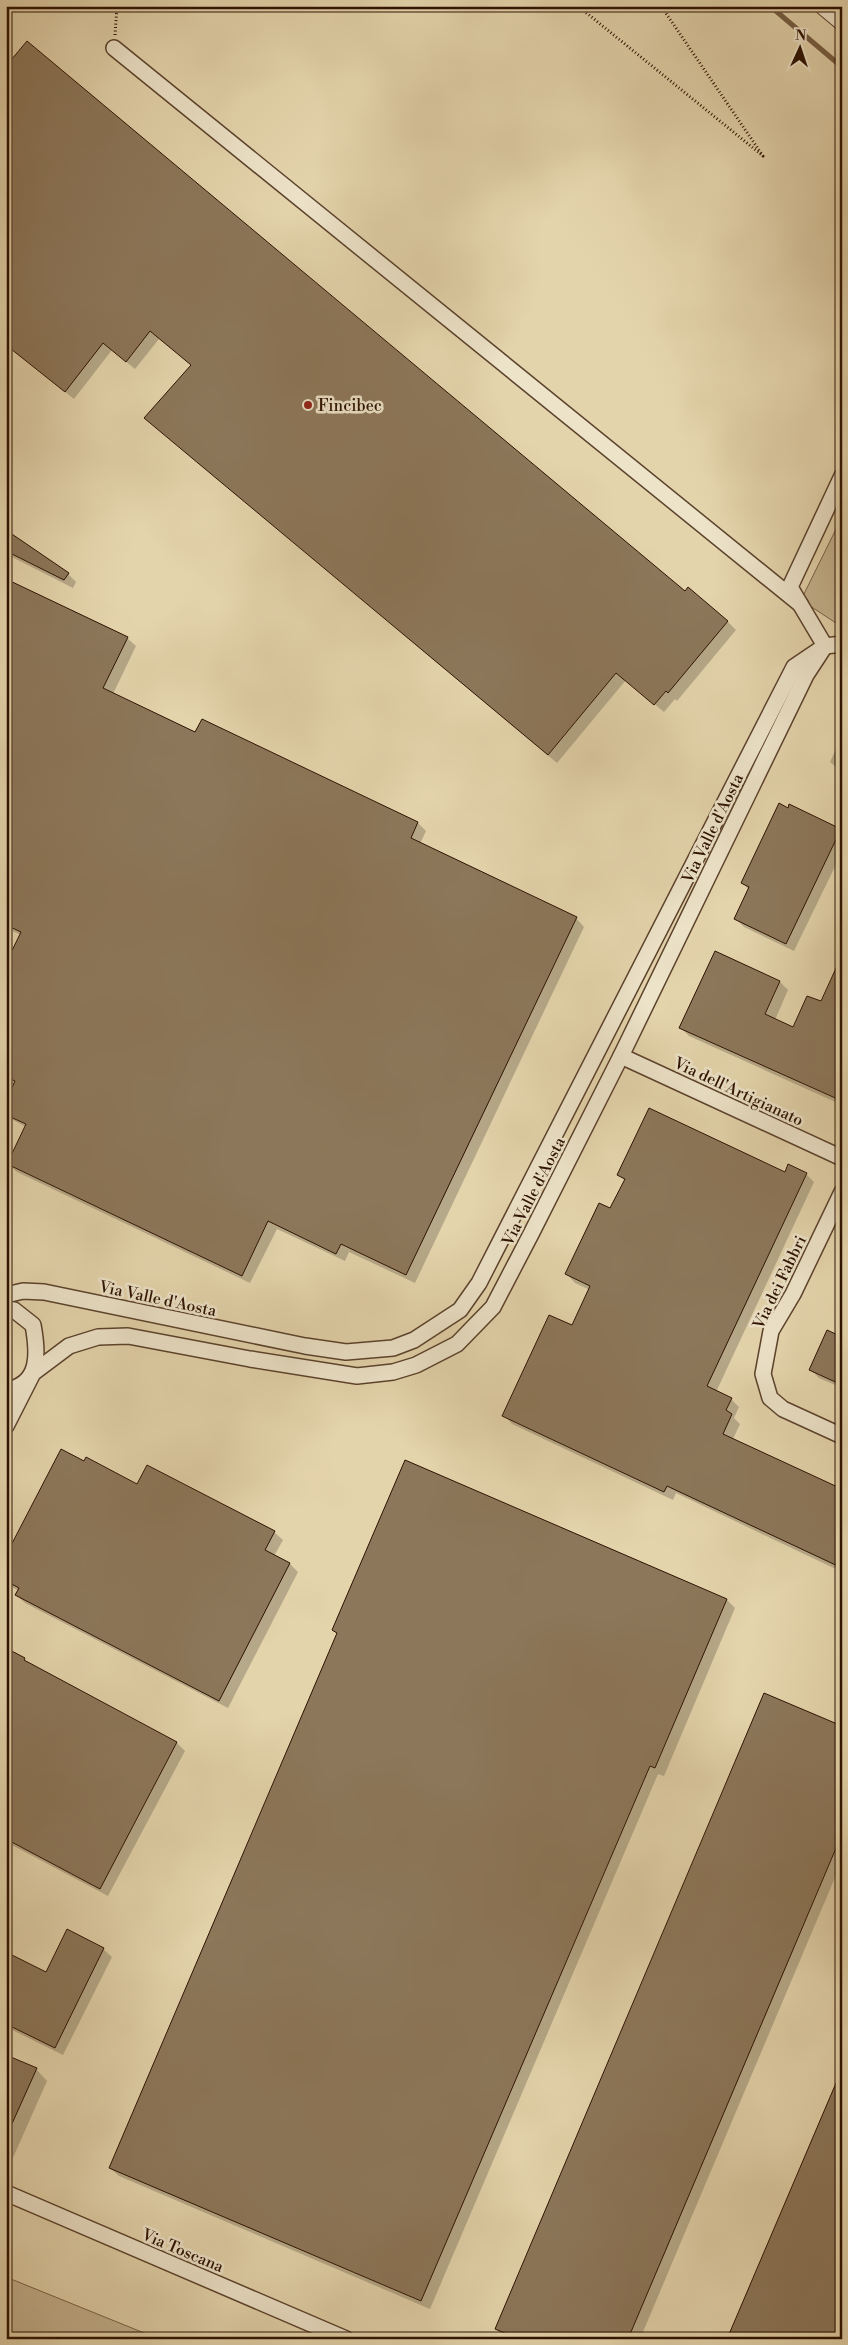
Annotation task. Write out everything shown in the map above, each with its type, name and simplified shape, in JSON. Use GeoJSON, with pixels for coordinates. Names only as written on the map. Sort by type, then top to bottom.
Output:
{"type":"FeatureCollection","features":[{"type":"Feature","properties":{"kind":"street"},"geometry":{"type":"LineString","coordinates":[[824,6],[842,21]]}},
{"type":"Feature","properties":{"kind":"street"},"geometry":{"type":"LineString","coordinates":[[114,48],[800,604]]}},
{"type":"Feature","properties":{"kind":"street"},"geometry":{"type":"LineString","coordinates":[[825,646],[790,588],[842,476]]}},
{"type":"Feature","properties":{"kind":"street","name":"Via Valle d'Aosta"},"geometry":{"type":"LineString","coordinates":[[6,1294],[23,1291],[44,1292],[305,1346],[346,1352],[393,1348],[414,1340],[460,1310],[479,1283],[794,667],[825,646],[842,644]]}},
{"type":"Feature","properties":{"kind":"street","name":"Via Valle d'Aosta"},"geometry":{"type":"LineString","coordinates":[[6,1390],[18,1388],[33,1373],[69,1346],[98,1338],[128,1336],[250,1359],[357,1376],[393,1372],[416,1366],[458,1344],[492,1307],[621,1056],[806,676],[825,646]]}},
{"type":"Feature","properties":{"kind":"street","name":"Via dell'Artigianato"},"geometry":{"type":"LineString","coordinates":[[621,1056],[842,1158]]}},
{"type":"Feature","properties":{"kind":"street","name":"Via dei Fabbri"},"geometry":{"type":"LineString","coordinates":[[842,1192],[793,1294],[771,1331],[763,1374],[770,1398],[783,1409],[842,1436]]}},
{"type":"Feature","properties":{"kind":"street","name":"Via Valle d'Aosta"},"geometry":{"type":"LineString","coordinates":[[6,1310],[14,1310],[33,1325],[37,1347],[33,1373],[6,1426]]}},
{"type":"Feature","properties":{"kind":"street","name":"Via Toscana"},"geometry":{"type":"LineString","coordinates":[[6,2193],[346,2339]]}},
{"type":"Feature","properties":{"kind":"path"},"geometry":{"type":"LineString","coordinates":[[114,48],[117,6]]}},
{"type":"Feature","properties":{"kind":"path"},"geometry":{"type":"LineString","coordinates":[[578,6],[763,156],[661,6]]}},
{"type":"Feature","properties":{"kind":"shaded area"},"geometry":{"type":"Polygon","coordinates":[[[842,517],[842,627],[801,600],[842,517]]]}},
{"type":"Feature","properties":{"kind":"shaded area"},"geometry":{"type":"Polygon","coordinates":[[[6,2277],[159,2339],[6,2339],[6,2277]]]}},
{"type":"Feature","properties":{"kind":"building","name":"Fincibec"},"geometry":{"type":"Polygon","coordinates":[[[27,41],[685,591],[688,587],[728,621],[668,693],[666,691],[654,705],[616,673],[548,755],[144,418],[191,365],[150,331],[126,362],[103,343],[65,392],[6,345],[6,66],[27,41]]]}},
{"type":"Feature","properties":{"kind":"building"},"geometry":{"type":"Polygon","coordinates":[[[6,530],[69,573],[64,580],[6,551],[6,530]]]}},
{"type":"Feature","properties":{"kind":"building"},"geometry":{"type":"Polygon","coordinates":[[[6,579],[128,637],[103,688],[195,732],[202,719],[418,822],[411,838],[577,917],[406,1275],[341,1244],[336,1254],[268,1221],[242,1276],[7,1164],[26,1124],[6,1115],[6,1101],[15,1081],[6,1077],[6,963],[21,932],[6,925],[6,579]]]}},
{"type":"Feature","properties":{"kind":"building"},"geometry":{"type":"Polygon","coordinates":[[[779,803],[788,808],[789,804],[841,829],[786,944],[734,919],[749,887],[741,883],[779,803]]]}},
{"type":"Feature","properties":{"kind":"building"},"geometry":{"type":"Polygon","coordinates":[[[715,951],[780,981],[765,1014],[793,1027],[807,996],[821,1001],[842,955],[842,1101],[679,1028],[715,951]]]}},
{"type":"Feature","properties":{"kind":"building"},"geometry":{"type":"Polygon","coordinates":[[[649,1108],[785,1172],[788,1164],[807,1173],[707,1386],[732,1398],[726,1410],[732,1414],[723,1434],[842,1489],[842,1568],[667,1486],[664,1492],[502,1416],[549,1315],[572,1325],[590,1286],[565,1274],[599,1203],[610,1208],[625,1179],[617,1175],[649,1108]]]}},
{"type":"Feature","properties":{"kind":"building"},"geometry":{"type":"Polygon","coordinates":[[[827,1330],[842,1337],[842,1385],[809,1370],[827,1330]]]}},
{"type":"Feature","properties":{"kind":"building"},"geometry":{"type":"Polygon","coordinates":[[[61,1449],[84,1461],[86,1457],[137,1484],[147,1465],[275,1531],[265,1550],[290,1563],[219,1701],[15,1595],[19,1588],[6,1581],[6,1555],[61,1449]]]}},
{"type":"Feature","properties":{"kind":"building"},"geometry":{"type":"Polygon","coordinates":[[[405,1460],[727,1599],[655,1768],[650,1766],[421,2301],[109,2168],[337,1633],[332,1630],[405,1460]]]}},
{"type":"Feature","properties":{"kind":"building"},"geometry":{"type":"Polygon","coordinates":[[[6,1648],[25,1658],[24,1660],[177,1742],[100,1889],[6,1839],[6,1648]]]}},
{"type":"Feature","properties":{"kind":"building"},"geometry":{"type":"Polygon","coordinates":[[[764,1693],[842,1726],[842,1834],[628,2339],[519,2339],[495,2329],[764,1693]]]}},
{"type":"Feature","properties":{"kind":"building"},"geometry":{"type":"Polygon","coordinates":[[[67,1929],[104,1948],[55,2048],[6,2024],[6,1952],[46,1972],[67,1929]]]}},
{"type":"Feature","properties":{"kind":"building"},"geometry":{"type":"Polygon","coordinates":[[[6,2055],[37,2068],[6,2137],[6,2055]]]}},
{"type":"Feature","properties":{"kind":"building"},"geometry":{"type":"Polygon","coordinates":[[[842,2069],[842,2339],[727,2339],[842,2069]]]}},
{"type":"Feature","properties":{"kind":"waterway"},"geometry":{"type":"LineString","coordinates":[[770,6],[842,67]]}},
{"type":"Feature","properties":{"kind":"place","name":"Fincibec"},"geometry":{"type":"Point","coordinates":[308,405]}}]}
